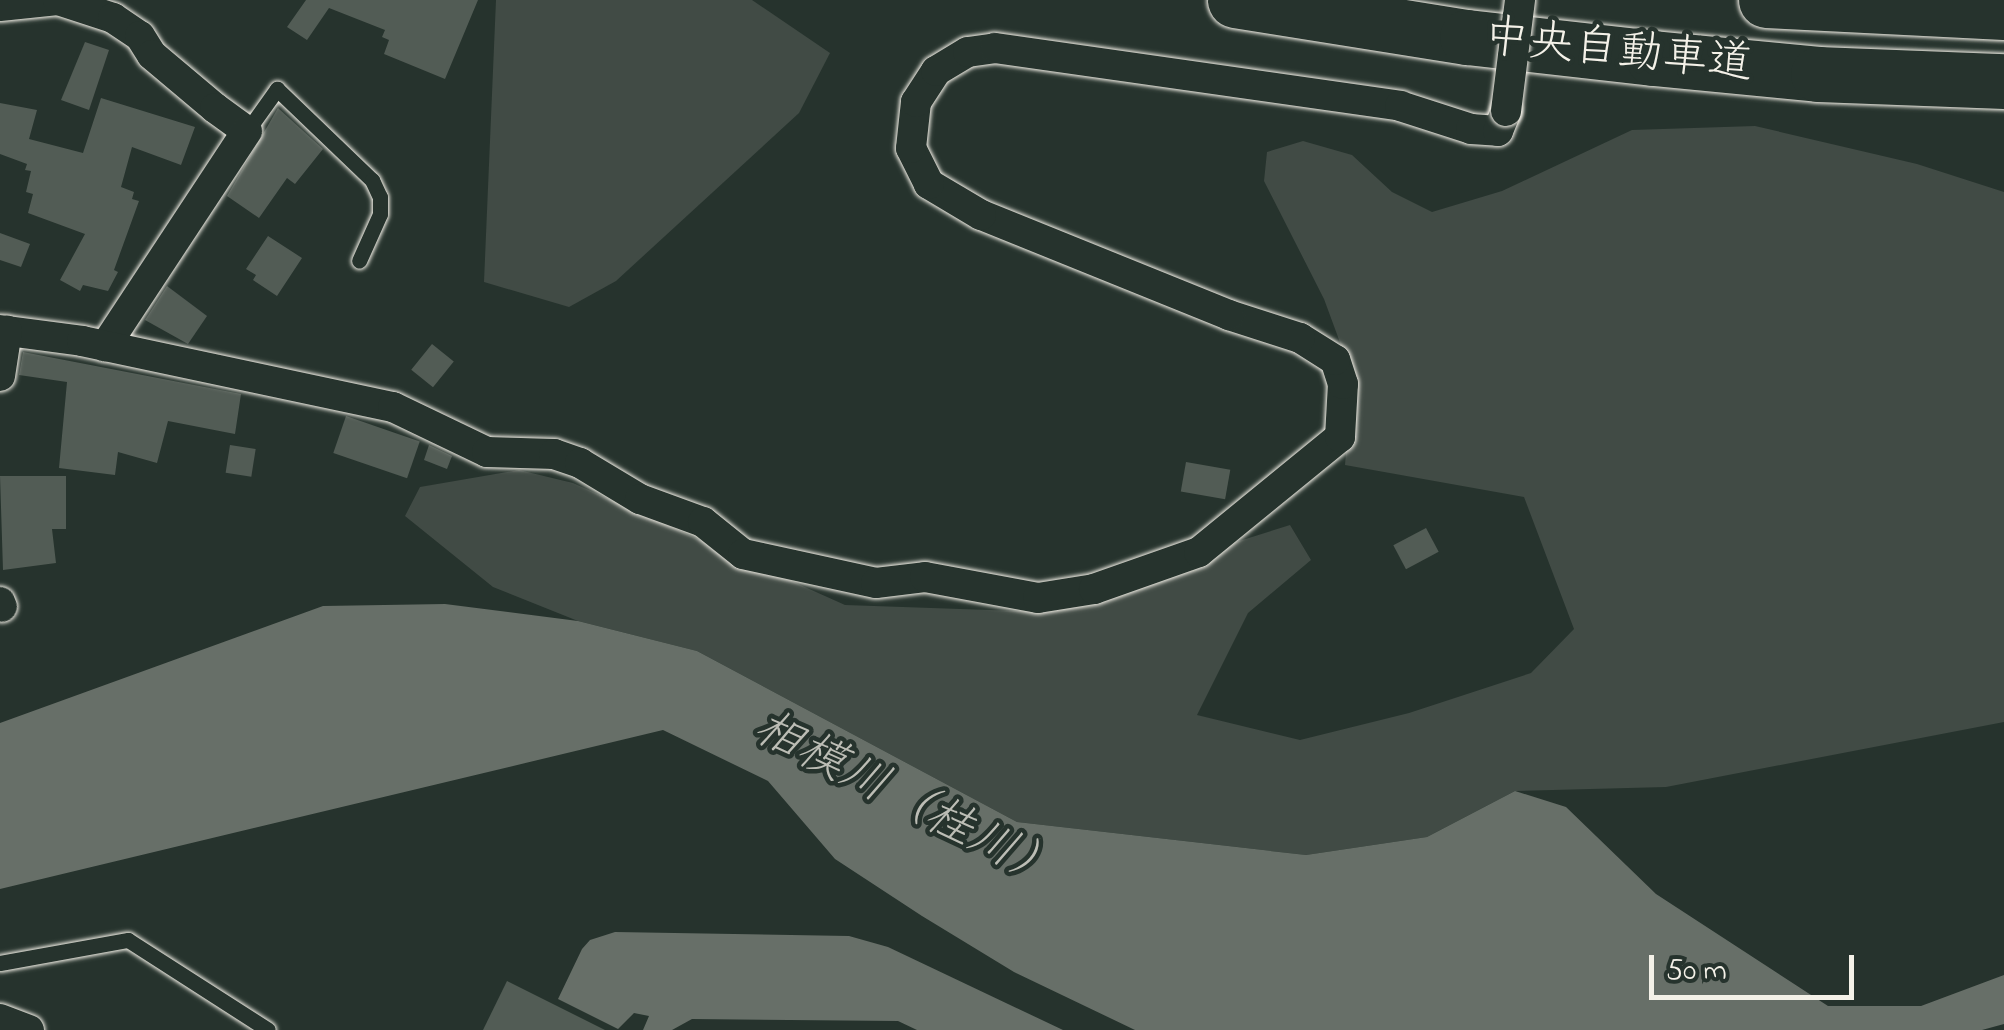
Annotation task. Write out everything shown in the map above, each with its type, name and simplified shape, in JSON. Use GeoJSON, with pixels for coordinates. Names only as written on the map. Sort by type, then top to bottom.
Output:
{"type":"FeatureCollection","features":[{"type":"Feature","properties":{"kind":"highway","name":"中央自動車道"},"geometry":{"type":"LineString","coordinates":[[1234,0],[1467,36],[1652,58],[1818,74],[2004,82]]}},
{"type":"Feature","properties":{"kind":"highway","name":"中央自動車道"},"geometry":{"type":"LineString","coordinates":[[1766,0],[2004,12]]}},
{"type":"Feature","properties":{"kind":"street"},"geometry":{"type":"LineString","coordinates":[[0,6],[58,0],[113,18],[140,36],[152,55],[202,98],[248,131],[105,346]]}},
{"type":"Feature","properties":{"kind":"street"},"geometry":{"type":"LineString","coordinates":[[0,376],[3,330],[105,346],[393,407],[488,452],[554,454],[580,464],[640,499],[703,522],[743,554],[876,583],[925,577],[1038,598],[1094,589],[1199,552],[1340,437],[1342,384],[1335,360],[1300,338],[1230,315],[981,216],[929,184],[911,148],[916,102],[936,70],[968,52],[996,48],[1400,106],[1470,129],[1498,132],[1506,110],[1520,0]]}},
{"type":"Feature","properties":{"kind":"street"},"geometry":{"type":"LineString","coordinates":[[0,1019],[29,1030]]}},
{"type":"Feature","properties":{"kind":"lane"},"geometry":{"type":"LineString","coordinates":[[248,131],[277,89],[372,180],[380,197],[380,214],[359,261]]}},
{"type":"Feature","properties":{"kind":"lane"},"geometry":{"type":"LineString","coordinates":[[0,963],[128,940],[268,1030]]}},
{"type":"Feature","properties":{"kind":"shaded area"},"geometry":{"type":"Polygon","coordinates":[[[496,0],[752,0],[830,53],[799,113],[616,281],[569,307],[484,282],[496,0]]]}},
{"type":"Feature","properties":{"kind":"shaded area"},"geometry":{"type":"Polygon","coordinates":[[[1755,126],[1917,164],[2004,192],[2004,722],[1666,787],[1515,791],[1427,837],[1306,855],[1017,822],[697,651],[578,621],[493,587],[405,516],[420,487],[519,470],[573,483],[845,605],[1018,611],[1115,597],[1220,547],[1290,525],[1311,560],[1248,613],[1197,715],[1300,740],[1409,713],[1531,673],[1574,629],[1524,497],[1345,465],[1352,375],[1324,299],[1264,181],[1267,152],[1303,141],[1352,155],[1392,192],[1432,212],[1502,191],[1632,130],[1755,126]]]}},
{"type":"Feature","properties":{"kind":"water","name":"相模川（桂川）"},"geometry":{"type":"Polygon","coordinates":[[[445,604],[578,621],[697,651],[1017,822],[1306,855],[1427,837],[1515,791],[1566,807],[1656,894],[1828,1006],[1921,1006],[2004,975],[2004,1024],[1982,1030],[1135,1030],[1014,972],[922,916],[835,859],[768,781],[663,730],[0,889],[0,723],[323,606],[445,604]]]}},
{"type":"Feature","properties":{"kind":"water"},"geometry":{"type":"Polygon","coordinates":[[[615,932],[849,936],[888,947],[1063,1030],[917,1030],[898,1021],[692,1019],[672,1030],[643,1030],[649,1016],[634,1013],[618,1029],[558,999],[582,949],[590,940],[615,932]]]}},
{"type":"Feature","properties":{"kind":"building"},"geometry":{"type":"Polygon","coordinates":[[[306,0],[478,0],[445,79],[384,54],[389,40],[382,37],[385,30],[329,8],[307,40],[287,27],[306,0]]]}},
{"type":"Feature","properties":{"kind":"building"},"geometry":{"type":"Polygon","coordinates":[[[85,42],[109,50],[89,110],[61,100],[85,42]]]}},
{"type":"Feature","properties":{"kind":"building"},"geometry":{"type":"Polygon","coordinates":[[[101,98],[195,127],[181,165],[132,147],[121,187],[134,192],[132,199],[139,201],[114,270],[118,272],[108,291],[83,285],[80,291],[60,280],[85,234],[28,213],[33,194],[26,192],[31,171],[25,170],[27,164],[0,154],[0,103],[37,110],[29,139],[83,153],[101,98]]]}},
{"type":"Feature","properties":{"kind":"building"},"geometry":{"type":"Polygon","coordinates":[[[278,108],[323,149],[295,184],[287,178],[259,218],[227,196],[278,108]]]}},
{"type":"Feature","properties":{"kind":"building"},"geometry":{"type":"Polygon","coordinates":[[[0,233],[30,244],[21,267],[0,260],[0,233]]]}},
{"type":"Feature","properties":{"kind":"building"},"geometry":{"type":"Polygon","coordinates":[[[268,236],[302,258],[277,296],[253,280],[256,275],[246,269],[268,236]]]}},
{"type":"Feature","properties":{"kind":"building"},"geometry":{"type":"Polygon","coordinates":[[[167,286],[207,316],[188,344],[145,320],[167,286]]]}},
{"type":"Feature","properties":{"kind":"building"},"geometry":{"type":"Polygon","coordinates":[[[432,344],[454,362],[433,387],[411,370],[432,344]]]}},
{"type":"Feature","properties":{"kind":"building"},"geometry":{"type":"Polygon","coordinates":[[[23,352],[241,394],[235,434],[168,421],[157,463],[118,452],[115,475],[59,468],[67,382],[19,375],[23,352]]]}},
{"type":"Feature","properties":{"kind":"building"},"geometry":{"type":"Polygon","coordinates":[[[346,416],[420,441],[407,478],[333,453],[346,416]]]}},
{"type":"Feature","properties":{"kind":"building"},"geometry":{"type":"Polygon","coordinates":[[[230,445],[256,449],[251,477],[226,473],[230,445]]]}},
{"type":"Feature","properties":{"kind":"building"},"geometry":{"type":"Polygon","coordinates":[[[429,445],[452,456],[447,469],[424,460],[429,445]]]}},
{"type":"Feature","properties":{"kind":"building"},"geometry":{"type":"Polygon","coordinates":[[[1186,462],[1230,470],[1225,499],[1181,492],[1186,462]]]}},
{"type":"Feature","properties":{"kind":"building"},"geometry":{"type":"Polygon","coordinates":[[[0,476],[66,476],[66,529],[52,529],[56,563],[3,570],[0,476]]]}},
{"type":"Feature","properties":{"kind":"building"},"geometry":{"type":"Polygon","coordinates":[[[1426,528],[1439,552],[1406,569],[1393,545],[1426,528]]]}},
{"type":"Feature","properties":{"kind":"building"},"geometry":{"type":"Polygon","coordinates":[[[507,981],[605,1030],[483,1030],[507,981]]]}}]}
